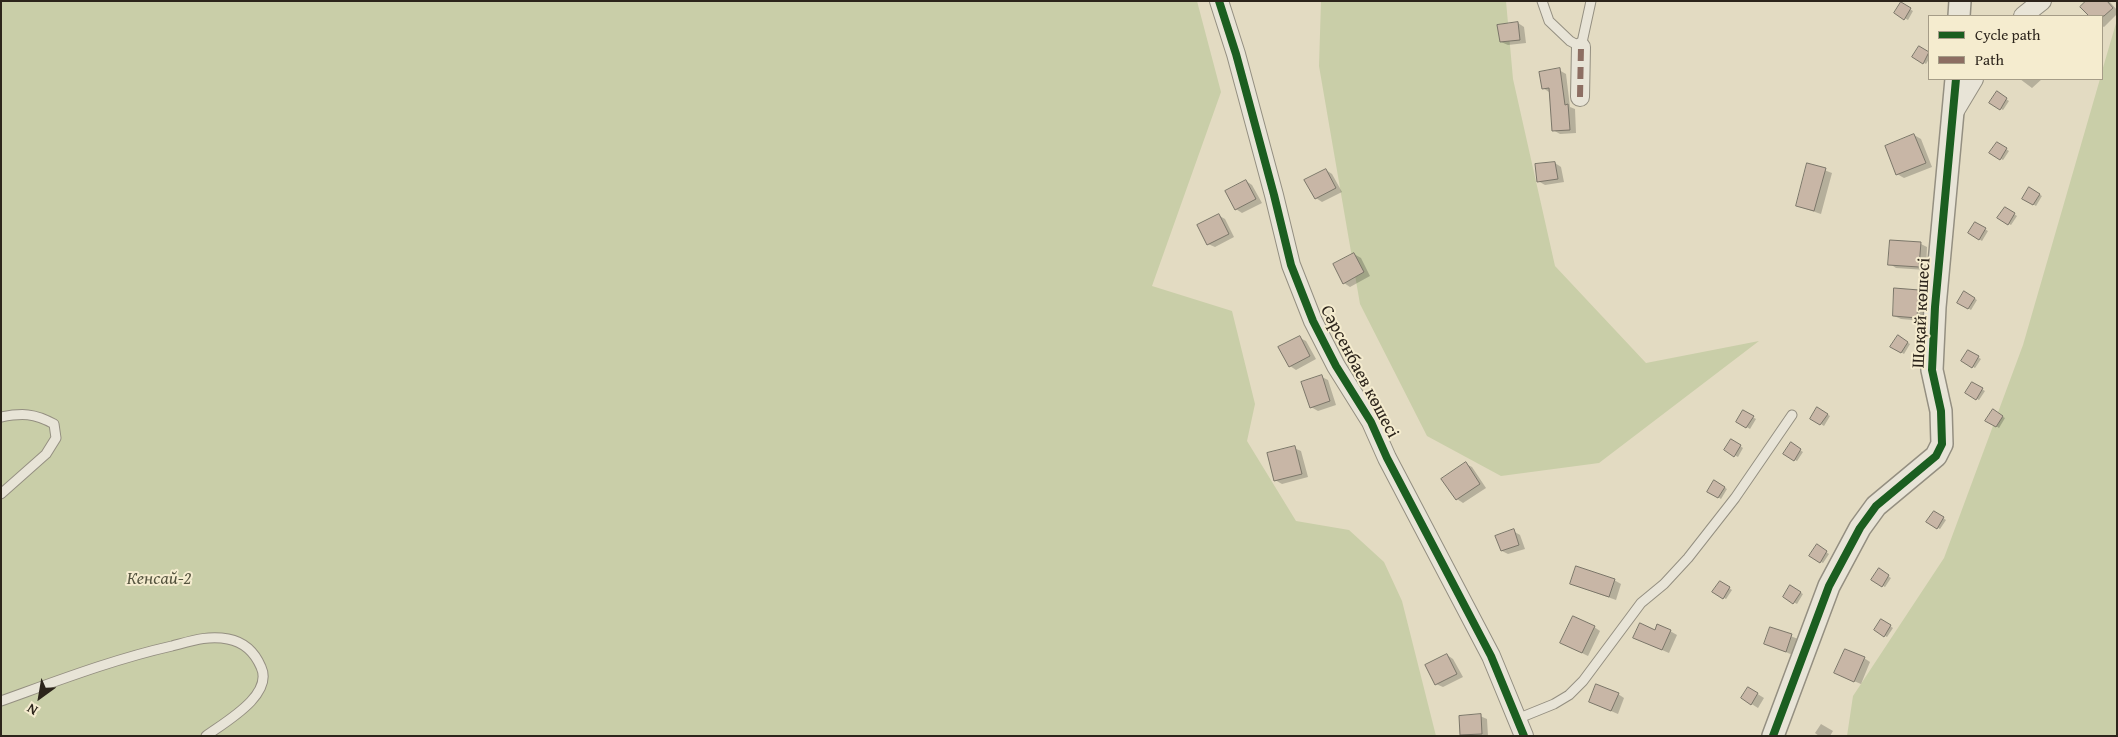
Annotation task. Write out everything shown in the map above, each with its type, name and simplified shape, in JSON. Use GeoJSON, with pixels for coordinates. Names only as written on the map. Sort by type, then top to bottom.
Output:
{"type":"FeatureCollection","features":[{"type":"Feature","properties":{"kind":"street","name":"Сәрсенбаев көшесі"},"geometry":{"type":"LineString","coordinates":[[1219,1],[1236,54],[1272,186],[1291,265],[1313,321],[1336,366],[1371,422],[1387,458],[1491,656],[1524,736]]}},
{"type":"Feature","properties":{"kind":"street"},"geometry":{"type":"LineString","coordinates":[[1959,15],[1960,1]]}},
{"type":"Feature","properties":{"kind":"street"},"geometry":{"type":"LineString","coordinates":[[2024,15],[2042,1]]}},
{"type":"Feature","properties":{"kind":"street"},"geometry":{"type":"LineString","coordinates":[[1580,97],[1582,47]]}},
{"type":"Feature","properties":{"kind":"street","name":"Шоқай көшесі"},"geometry":{"type":"LineString","coordinates":[[1773,736],[1829,586],[1860,528],[1876,506],[1936,456],[1942,444],[1940,411],[1932,370],[1935,306],[1956,80]]}},
{"type":"Feature","properties":{"kind":"street"},"geometry":{"type":"LineString","coordinates":[[1953,114],[1973,80]]}},
{"type":"Feature","properties":{"kind":"lane"},"geometry":{"type":"LineString","coordinates":[[1542,1],[1549,21],[1570,41],[1582,47],[1591,1]]}},
{"type":"Feature","properties":{"kind":"lane"},"geometry":{"type":"LineString","coordinates":[[1,417],[21,413],[42,417],[54,424],[56,438],[46,454],[1,494]]}},
{"type":"Feature","properties":{"kind":"lane"},"geometry":{"type":"LineString","coordinates":[[1517,719],[1554,704],[1569,695],[1583,681],[1641,603],[1664,584],[1688,558],[1735,498],[1792,415]]}},
{"type":"Feature","properties":{"kind":"lane"},"geometry":{"type":"LineString","coordinates":[[1,701],[73,675],[152,650],[206,637],[229,639],[244,646],[256,656],[263,671],[262,688],[247,706],[206,736]]}},
{"type":"Feature","properties":{"kind":"green space","name":"Кенсай-2"},"geometry":{"type":"Polygon","coordinates":[[[1,1],[1197,1],[1221,92],[1152,286],[1232,311],[1255,404],[1247,441],[1296,521],[1349,530],[1384,562],[1402,601],[1436,736],[1,736],[1,1]]]}},
{"type":"Feature","properties":{"kind":"green space"},"geometry":{"type":"Polygon","coordinates":[[[1321,1],[1506,1],[1513,79],[1555,266],[1646,363],[1759,341],[1599,463],[1501,476],[1427,436],[1360,304],[1319,66],[1321,1]]]}},
{"type":"Feature","properties":{"kind":"green space"},"geometry":{"type":"Polygon","coordinates":[[[2117,20],[2117,736],[1847,736],[1853,696],[1944,558],[2023,345],[2100,80],[2103,80],[2103,68],[2117,20]]]}},
{"type":"Feature","properties":{"kind":"building"},"geometry":{"type":"Polygon","coordinates":[[[2086,1],[2107,1],[2113,8],[2103,16],[2088,15],[2080,7],[2086,1]]]}},
{"type":"Feature","properties":{"kind":"building"},"geometry":{"type":"Polygon","coordinates":[[[1901,2],[1911,8],[1904,20],[1894,13],[1901,2]]]}},
{"type":"Feature","properties":{"kind":"building"},"geometry":{"type":"Polygon","coordinates":[[[1518,22],[1520,40],[1500,42],[1497,25],[1518,22]]]}},
{"type":"Feature","properties":{"kind":"building"},"geometry":{"type":"Polygon","coordinates":[[[1919,46],[1928,51],[1923,64],[1912,57],[1919,46]]]}},
{"type":"Feature","properties":{"kind":"building"},"geometry":{"type":"Polygon","coordinates":[[[1560,68],[1565,105],[1568,104],[1570,130],[1552,131],[1549,88],[1542,89],[1539,72],[1560,68]]]}},
{"type":"Feature","properties":{"kind":"building"},"geometry":{"type":"Polygon","coordinates":[[[1997,91],[2007,98],[2000,110],[1989,103],[1997,91]]]}},
{"type":"Feature","properties":{"kind":"building"},"geometry":{"type":"Polygon","coordinates":[[[1914,134],[1926,163],[1896,175],[1885,146],[1914,134]]]}},
{"type":"Feature","properties":{"kind":"building"},"geometry":{"type":"Polygon","coordinates":[[[1997,142],[2007,148],[2000,160],[1989,153],[1997,142]]]}},
{"type":"Feature","properties":{"kind":"building"},"geometry":{"type":"Polygon","coordinates":[[[1555,162],[1558,179],[1537,182],[1535,164],[1555,162]]]}},
{"type":"Feature","properties":{"kind":"building"},"geometry":{"type":"Polygon","coordinates":[[[1807,163],[1826,168],[1814,211],[1796,206],[1807,163]]]}},
{"type":"Feature","properties":{"kind":"building"},"geometry":{"type":"Polygon","coordinates":[[[1326,169],[1336,188],[1315,199],[1304,180],[1326,169]]]}},
{"type":"Feature","properties":{"kind":"building"},"geometry":{"type":"Polygon","coordinates":[[[1246,180],[1256,199],[1235,210],[1225,191],[1246,180]]]}},
{"type":"Feature","properties":{"kind":"building"},"geometry":{"type":"Polygon","coordinates":[[[2029,187],[2040,194],[2033,205],[2022,199],[2029,187]]]}},
{"type":"Feature","properties":{"kind":"building"},"geometry":{"type":"Polygon","coordinates":[[[2005,207],[2015,213],[2008,225],[1997,218],[2005,207]]]}},
{"type":"Feature","properties":{"kind":"building"},"geometry":{"type":"Polygon","coordinates":[[[1219,214],[1229,234],[1207,245],[1197,225],[1219,214]]]}},
{"type":"Feature","properties":{"kind":"building"},"geometry":{"type":"Polygon","coordinates":[[[1975,222],[1986,228],[1979,240],[1968,233],[1975,222]]]}},
{"type":"Feature","properties":{"kind":"building"},"geometry":{"type":"Polygon","coordinates":[[[1890,240],[1921,242],[1919,267],[1888,265],[1890,240]]]}},
{"type":"Feature","properties":{"kind":"building"},"geometry":{"type":"Polygon","coordinates":[[[1354,253],[1364,272],[1343,284],[1333,264],[1354,253]]]}},
{"type":"Feature","properties":{"kind":"building"},"geometry":{"type":"Polygon","coordinates":[[[1894,288],[1919,290],[1917,318],[1893,316],[1894,288]]]}},
{"type":"Feature","properties":{"kind":"building"},"geometry":{"type":"Polygon","coordinates":[[[1964,291],[1975,298],[1968,309],[1957,303],[1964,291]]]}},
{"type":"Feature","properties":{"kind":"building"},"geometry":{"type":"Polygon","coordinates":[[[1898,335],[1908,342],[1901,353],[1890,347],[1898,335]]]}},
{"type":"Feature","properties":{"kind":"building"},"geometry":{"type":"Polygon","coordinates":[[[1300,336],[1310,356],[1289,367],[1278,347],[1300,336]]]}},
{"type":"Feature","properties":{"kind":"building"},"geometry":{"type":"Polygon","coordinates":[[[1968,350],[1979,356],[1972,368],[1961,361],[1968,350]]]}},
{"type":"Feature","properties":{"kind":"building"},"geometry":{"type":"Polygon","coordinates":[[[1322,375],[1330,401],[1310,408],[1301,382],[1322,375]]]}},
{"type":"Feature","properties":{"kind":"building"},"geometry":{"type":"Polygon","coordinates":[[[1972,382],[1983,388],[1976,400],[1965,393],[1972,382]]]}},
{"type":"Feature","properties":{"kind":"building"},"geometry":{"type":"Polygon","coordinates":[[[1817,407],[1828,414],[1820,425],[1810,419],[1817,407]]]}},
{"type":"Feature","properties":{"kind":"building"},"geometry":{"type":"Polygon","coordinates":[[[1993,409],[2003,416],[1996,427],[1985,421],[1993,409]]]}},
{"type":"Feature","properties":{"kind":"building"},"geometry":{"type":"Polygon","coordinates":[[[1743,410],[1754,416],[1746,428],[1736,422],[1743,410]]]}},
{"type":"Feature","properties":{"kind":"building"},"geometry":{"type":"Polygon","coordinates":[[[1731,439],[1741,445],[1734,457],[1724,450],[1731,439]]]}},
{"type":"Feature","properties":{"kind":"building"},"geometry":{"type":"Polygon","coordinates":[[[1791,442],[1801,449],[1794,461],[1783,454],[1791,442]]]}},
{"type":"Feature","properties":{"kind":"building"},"geometry":{"type":"Polygon","coordinates":[[[1295,446],[1302,474],[1274,481],[1267,453],[1295,446]]]}},
{"type":"Feature","properties":{"kind":"building"},"geometry":{"type":"Polygon","coordinates":[[[1466,462],[1480,484],[1456,500],[1441,479],[1466,462]]]}},
{"type":"Feature","properties":{"kind":"building"},"geometry":{"type":"Polygon","coordinates":[[[1714,480],[1725,487],[1718,498],[1707,492],[1714,480]]]}},
{"type":"Feature","properties":{"kind":"building"},"geometry":{"type":"Polygon","coordinates":[[[1934,511],[1944,517],[1937,529],[1926,522],[1934,511]]]}},
{"type":"Feature","properties":{"kind":"building"},"geometry":{"type":"Polygon","coordinates":[[[1514,529],[1519,545],[1501,551],[1495,536],[1514,529]]]}},
{"type":"Feature","properties":{"kind":"building"},"geometry":{"type":"Polygon","coordinates":[[[1817,544],[1827,551],[1820,563],[1809,556],[1817,544]]]}},
{"type":"Feature","properties":{"kind":"building"},"geometry":{"type":"Polygon","coordinates":[[[1576,566],[1615,579],[1609,597],[1570,584],[1576,566]]]}},
{"type":"Feature","properties":{"kind":"building"},"geometry":{"type":"Polygon","coordinates":[[[1879,568],[1889,575],[1882,587],[1871,580],[1879,568]]]}},
{"type":"Feature","properties":{"kind":"building"},"geometry":{"type":"Polygon","coordinates":[[[1720,581],[1730,587],[1723,599],[1712,592],[1720,581]]]}},
{"type":"Feature","properties":{"kind":"building"},"geometry":{"type":"Polygon","coordinates":[[[1790,585],[1801,592],[1793,604],[1783,597],[1790,585]]]}},
{"type":"Feature","properties":{"kind":"building"},"geometry":{"type":"Polygon","coordinates":[[[1573,616],[1595,626],[1582,653],[1560,643],[1573,616]]]}},
{"type":"Feature","properties":{"kind":"building"},"geometry":{"type":"Polygon","coordinates":[[[1881,619],[1891,625],[1884,637],[1874,630],[1881,619]]]}},
{"type":"Feature","properties":{"kind":"building"},"geometry":{"type":"Polygon","coordinates":[[[1640,623],[1655,630],[1657,624],[1671,630],[1662,650],[1633,638],[1640,623]]]}},
{"type":"Feature","properties":{"kind":"building"},"geometry":{"type":"Polygon","coordinates":[[[1770,627],[1792,634],[1786,652],[1764,644],[1770,627]]]}},
{"type":"Feature","properties":{"kind":"building"},"geometry":{"type":"Polygon","coordinates":[[[1845,649],[1865,657],[1854,682],[1834,673],[1845,649]]]}},
{"type":"Feature","properties":{"kind":"building"},"geometry":{"type":"Polygon","coordinates":[[[1447,654],[1457,674],[1435,685],[1425,665],[1447,654]]]}},
{"type":"Feature","properties":{"kind":"building"},"geometry":{"type":"Polygon","coordinates":[[[1596,684],[1619,693],[1611,711],[1589,702],[1596,684]]]}},
{"type":"Feature","properties":{"kind":"building"},"geometry":{"type":"Polygon","coordinates":[[[1748,687],[1758,693],[1751,705],[1741,698],[1748,687]]]}},
{"type":"Feature","properties":{"kind":"building"},"geometry":{"type":"Polygon","coordinates":[[[1481,714],[1482,734],[1460,735],[1459,716],[1481,714]]]}},
{"type":"Feature","properties":{"kind":"marked path"},"geometry":{"type":"LineString","coordinates":[[1580,97],[1581,47]]}},
{"type":"Feature","properties":{"kind":"cycle path"},"geometry":{"type":"LineString","coordinates":[[1219,1],[1236,54],[1291,265],[1313,321],[1336,366],[1371,422],[1387,458],[1491,656],[1524,736]]}},
{"type":"Feature","properties":{"kind":"cycle path"},"geometry":{"type":"LineString","coordinates":[[1773,736],[1829,586],[1860,528],[1876,506],[1936,456],[1942,444],[1941,411],[1932,370],[1935,307],[1956,80]]}}]}
